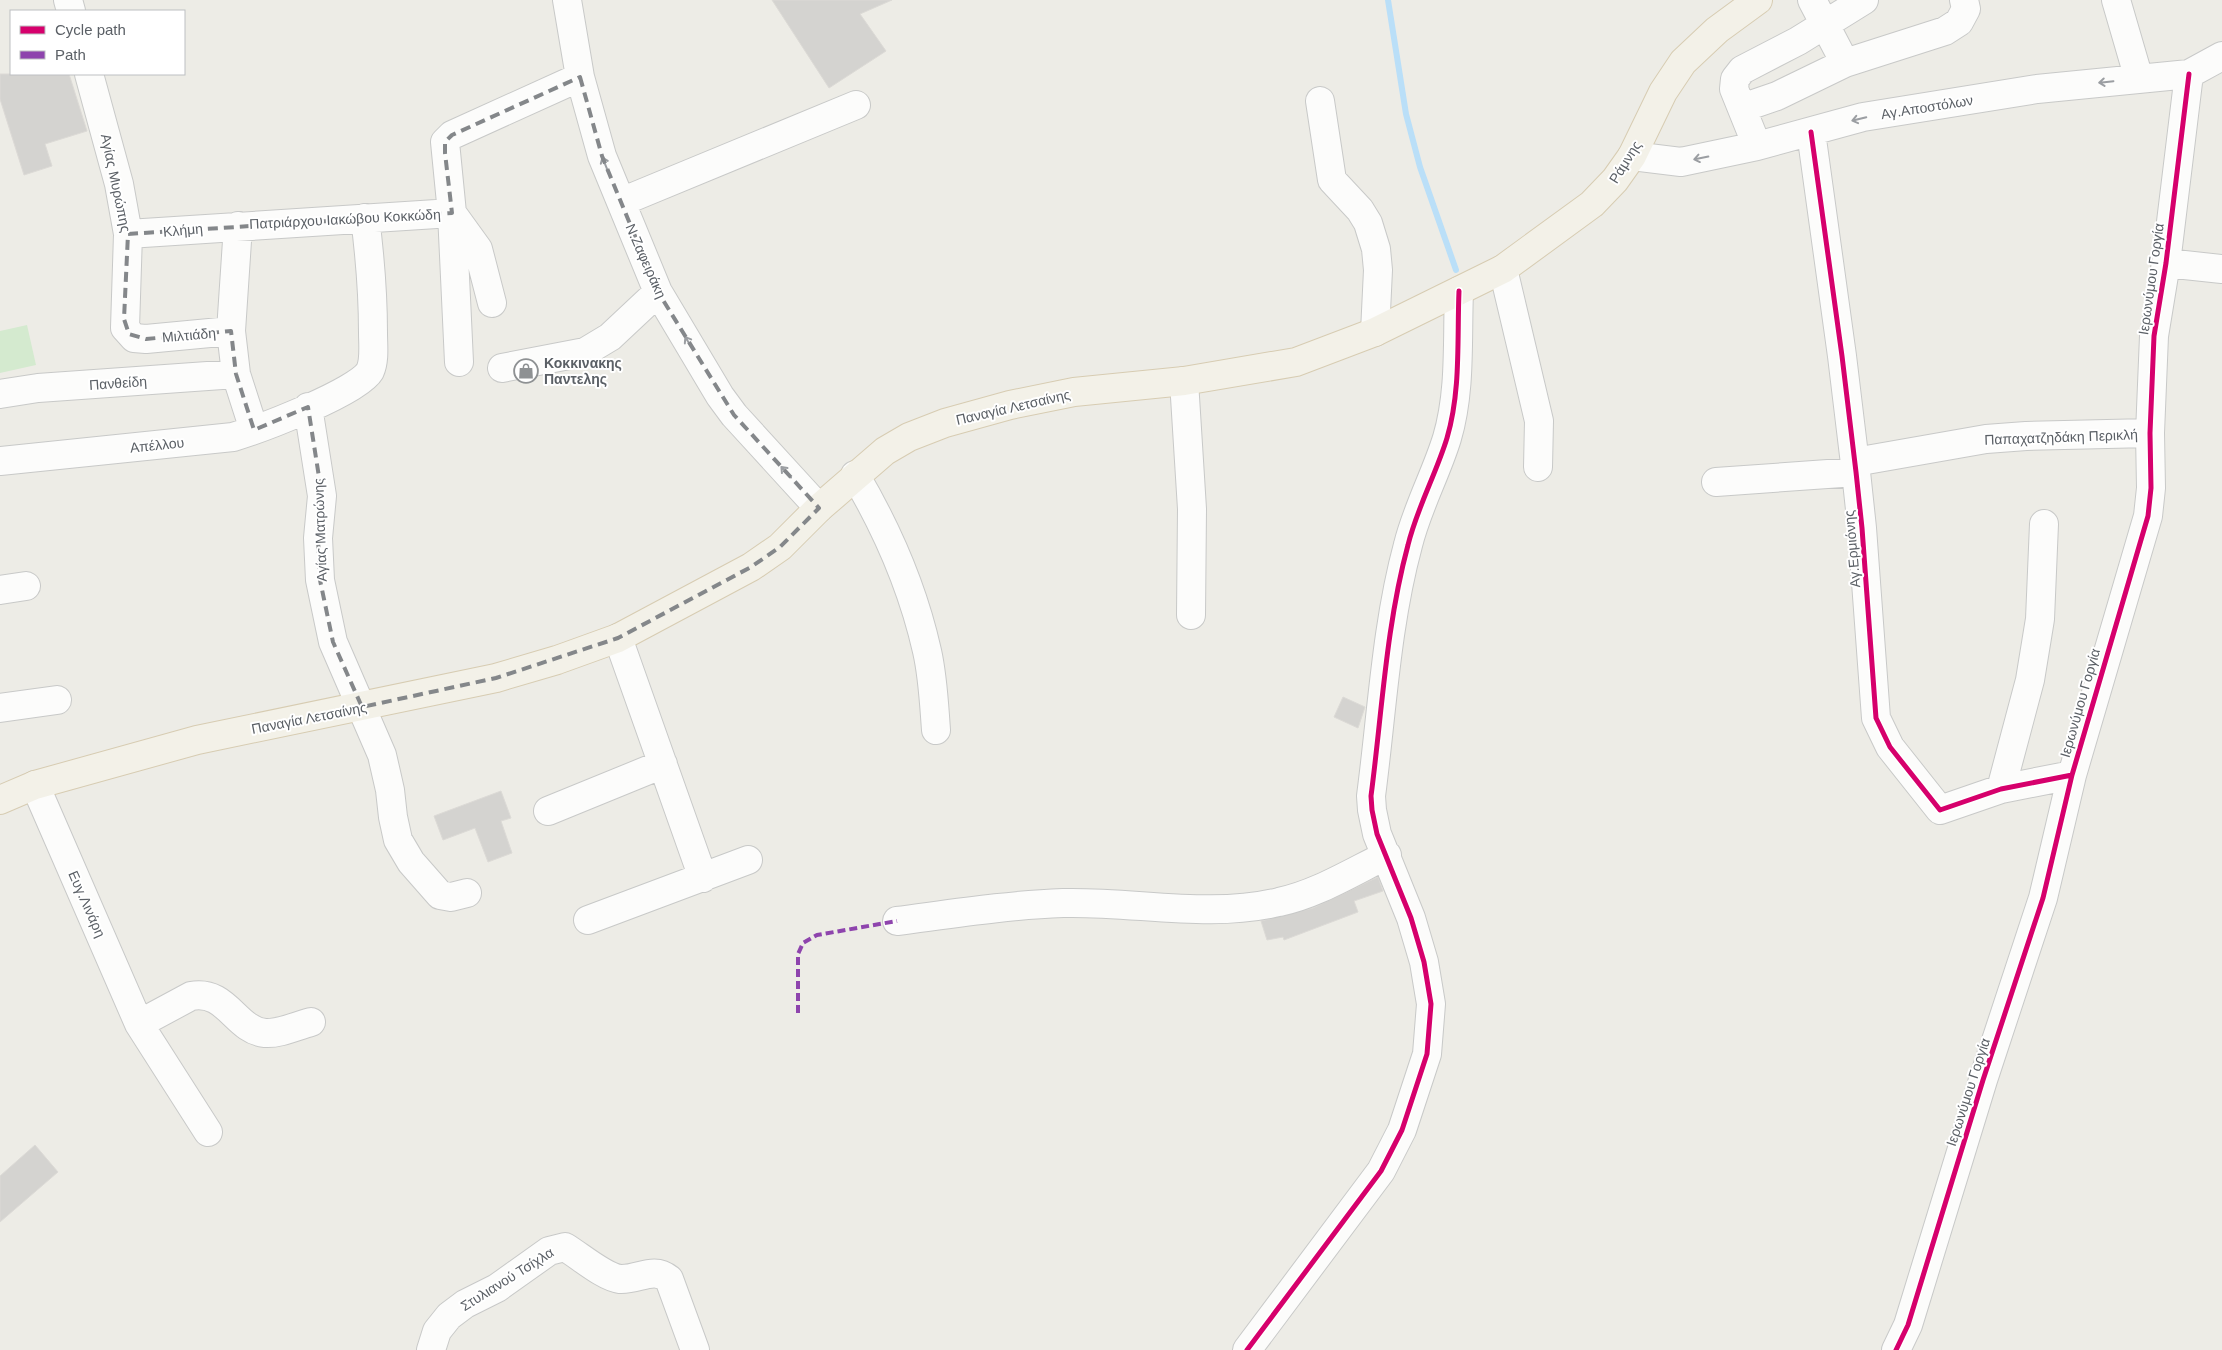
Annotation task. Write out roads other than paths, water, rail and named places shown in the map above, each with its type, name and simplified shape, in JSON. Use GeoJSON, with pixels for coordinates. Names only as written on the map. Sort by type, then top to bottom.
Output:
{"type":"FeatureCollection","features":[{"type":"Feature","properties":{"kind":"main road","name":"Ράμνης"},"geometry":{"type":"LineString","coordinates":[[1459,291],[1504,269],[1592,204],[1615,180],[1632,156],[1662,92],[1683,62],[1717,30],[1758,0]]}},
{"type":"Feature","properties":{"kind":"main road","name":"Παναγία Λετσαίνης"},"geometry":{"type":"LineString","coordinates":[[0,800],[35,784],[197,740],[496,678],[557,660],[618,638],[751,567],[780,547],[855,475],[885,452],[909,437],[974,414],[1074,392],[1184,381],[1296,362],[1375,332],[1459,291]]}},
{"type":"Feature","properties":{"kind":"street","name":"Ν.Ζαφειράκη"},"geometry":{"type":"LineString","coordinates":[[566,0],[580,77],[602,156],[658,292],[720,396],[734,415],[819,508]]}},
{"type":"Feature","properties":{"kind":"street"},"geometry":{"type":"LineString","coordinates":[[1812,0],[1845,63]]}},
{"type":"Feature","properties":{"kind":"street"},"geometry":{"type":"LineString","coordinates":[[1756,146],[1734,89],[1735,79],[1742,70],[1826,24],[1864,0]]}},
{"type":"Feature","properties":{"kind":"street"},"geometry":{"type":"LineString","coordinates":[[1742,108],[1777,96],[1845,63],[1946,31],[1959,22],[1966,9],[1964,0]]}},
{"type":"Feature","properties":{"kind":"street"},"geometry":{"type":"LineString","coordinates":[[2116,0],[2139,79]]}},
{"type":"Feature","properties":{"kind":"street","name":"Αγ.Αποστόλων"},"geometry":{"type":"LineString","coordinates":[[1632,156],[1681,162],[1756,146],[1863,117],[2037,89],[2189,74],[2222,56]]}},
{"type":"Feature","properties":{"kind":"street","name":"Ιερωνύμου Γοργία"},"geometry":{"type":"LineString","coordinates":[[1896,1350],[1908,1325],[1980,1089],[2043,898],[2072,775],[2148,516],[2154,336],[2166,263],[2189,74]]}},
{"type":"Feature","properties":{"kind":"street","name":"Αγίας Μυρώπης"},"geometry":{"type":"LineString","coordinates":[[89,75],[119,184],[128,234],[125,328],[134,338],[146,339]]}},
{"type":"Feature","properties":{"kind":"street","name":"Πατριάρχου Ιακώβου Κοκκώδη"},"geometry":{"type":"LineString","coordinates":[[459,362],[452,213],[445,142],[452,134],[580,77]]}},
{"type":"Feature","properties":{"kind":"street"},"geometry":{"type":"LineString","coordinates":[[1320,101],[1332,180],[1360,210],[1368,223],[1376,249],[1378,270],[1375,332]]}},
{"type":"Feature","properties":{"kind":"street"},"geometry":{"type":"LineString","coordinates":[[620,202],[856,105]]}},
{"type":"Feature","properties":{"kind":"street","name":"Αγ.Ερμιόνης"},"geometry":{"type":"LineString","coordinates":[[1811,132],[1856,467],[1876,718],[1890,747],[1940,810],[2001,789],[2072,775]]}},
{"type":"Feature","properties":{"kind":"street","name":"Πατριάρχου Ιακώβου Κοκκώδη"},"geometry":{"type":"LineString","coordinates":[[238,226],[452,213]]}},
{"type":"Feature","properties":{"kind":"street","name":"Πατριάρχου Ιακώβου Κοκκώδη"},"geometry":{"type":"LineString","coordinates":[[452,213],[478,249],[492,303]]}},
{"type":"Feature","properties":{"kind":"street","name":"Απέλλου"},"geometry":{"type":"LineString","coordinates":[[0,462],[233,437],[308,407],[364,380],[370,370],[373,358],[373,287],[365,218]]}},
{"type":"Feature","properties":{"kind":"street"},"geometry":{"type":"LineString","coordinates":[[238,226],[231,331],[236,374],[254,430]]}},
{"type":"Feature","properties":{"kind":"street","name":"Κλήμη"},"geometry":{"type":"LineString","coordinates":[[128,234],[238,226]]}},
{"type":"Feature","properties":{"kind":"street"},"geometry":{"type":"LineString","coordinates":[[2166,263],[2222,269]]}},
{"type":"Feature","properties":{"kind":"street"},"geometry":{"type":"LineString","coordinates":[[1504,269],[1539,421],[1538,467]]}},
{"type":"Feature","properties":{"kind":"street"},"geometry":{"type":"LineString","coordinates":[[1247,1350],[1381,1171],[1402,1130],[1418,1088],[1427,1054],[1430,990],[1412,918],[1374,821],[1371,796],[1385,676],[1397,595],[1408,544],[1447,437],[1456,389],[1459,291]]}},
{"type":"Feature","properties":{"kind":"street"},"geometry":{"type":"LineString","coordinates":[[502,368],[585,352],[610,337],[658,292]]}},
{"type":"Feature","properties":{"kind":"street","name":"Μιλτιάδη"},"geometry":{"type":"LineString","coordinates":[[146,339],[231,331]]}},
{"type":"Feature","properties":{"kind":"street","name":"Πανθείδη"},"geometry":{"type":"LineString","coordinates":[[0,394],[38,388],[236,374]]}},
{"type":"Feature","properties":{"kind":"street"},"geometry":{"type":"LineString","coordinates":[[1184,381],[1192,509],[1192,615]]}},
{"type":"Feature","properties":{"kind":"street","name":"Αγίας Ματρώνης"},"geometry":{"type":"LineString","coordinates":[[308,407],[322,496],[318,538],[320,580],[333,642],[382,755],[398,840],[411,862],[440,895],[451,897],[467,893]]}},
{"type":"Feature","properties":{"kind":"street","name":"Παπαχατζηδάκη Περικλή"},"geometry":{"type":"LineString","coordinates":[[1716,482],[1856,467],[1986,439],[2026,436],[2150,433]]}},
{"type":"Feature","properties":{"kind":"street"},"geometry":{"type":"LineString","coordinates":[[855,475],[876,511],[906,580],[927,650],[933,684],[936,730]]}},
{"type":"Feature","properties":{"kind":"street"},"geometry":{"type":"LineString","coordinates":[[2001,789],[2030,680],[2040,619],[2044,524]]}},
{"type":"Feature","properties":{"kind":"street"},"geometry":{"type":"LineString","coordinates":[[618,638],[703,878]]}},
{"type":"Feature","properties":{"kind":"street"},"geometry":{"type":"LineString","coordinates":[[0,708],[57,700]]}},
{"type":"Feature","properties":{"kind":"street"},"geometry":{"type":"LineString","coordinates":[[548,811],[663,764]]}},
{"type":"Feature","properties":{"kind":"street","name":"Ευγ.Λινάρη"},"geometry":{"type":"LineString","coordinates":[[35,784],[139,1024],[208,1132]]}},
{"type":"Feature","properties":{"kind":"street"},"geometry":{"type":"LineString","coordinates":[[897,921],[1063,903],[1208,910],[1278,903],[1299,897],[1387,855]]}},
{"type":"Feature","properties":{"kind":"street"},"geometry":{"type":"LineString","coordinates":[[588,920],[748,860]]}},
{"type":"Feature","properties":{"kind":"street"},"geometry":{"type":"LineString","coordinates":[[139,1024],[191,996],[198,995],[217,999],[250,1028],[264,1033],[278,1032],[311,1022]]}},
{"type":"Feature","properties":{"kind":"street","name":"Στυλιανού Τσίχλα"},"geometry":{"type":"LineString","coordinates":[[432,1350],[437,1331],[454,1312],[465,1304],[497,1288],[549,1251],[565,1247],[610,1276],[620,1279],[654,1272],[662,1274],[669,1279],[695,1350]]}},
{"type":"Feature","properties":{"kind":"waterway"},"geometry":{"type":"LineString","coordinates":[[1388,0],[1406,114],[1420,167],[1456,270]]}},
{"type":"Feature","properties":{"kind":"place","name":"Κοκκινακης Παντελης"},"geometry":{"type":"Point","coordinates":[526,371]}}]}
